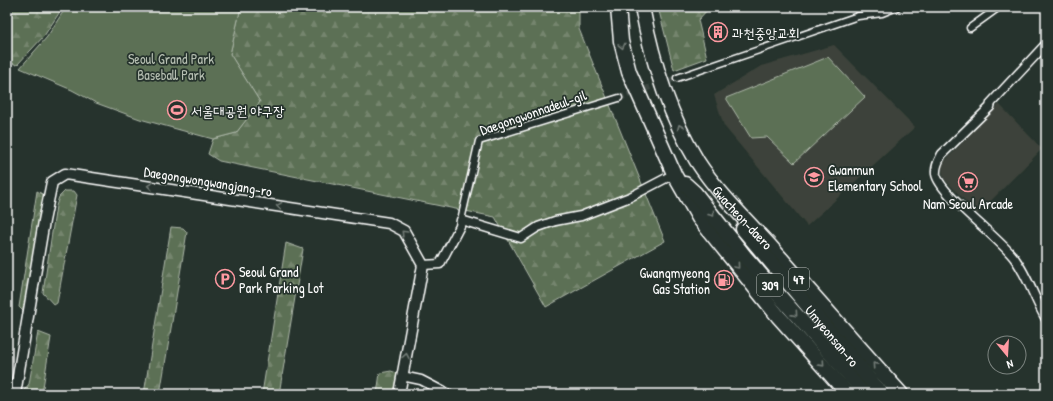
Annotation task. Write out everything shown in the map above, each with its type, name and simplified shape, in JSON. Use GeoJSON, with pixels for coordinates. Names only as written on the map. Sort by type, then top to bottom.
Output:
{"type":"FeatureCollection","features":[{"type":"Feature","properties":{"kind":"highway"},"geometry":{"type":"LineString","coordinates":[[618,7],[621,40],[629,72],[675,175],[699,218],[778,316],[848,394]]}},
{"type":"Feature","properties":{"kind":"highway","name":"Gwacheon-daero"},"geometry":{"type":"LineString","coordinates":[[642,7],[653,55],[664,87],[680,130],[698,162],[735,209],[901,394]]}},
{"type":"Feature","properties":{"kind":"highway","name":"Umyeonsan-ro"},"geometry":{"type":"LineString","coordinates":[[698,162],[708,187],[882,394]]}},
{"type":"Feature","properties":{"kind":"highway","name":"Umyeonsan-ro"},"geometry":{"type":"LineString","coordinates":[[675,175],[695,193],[746,258],[866,394]]}},
{"type":"Feature","properties":{"kind":"street"},"geometry":{"type":"LineString","coordinates":[[677,78],[858,16],[882,13],[897,7]]}},
{"type":"Feature","properties":{"kind":"street"},"geometry":{"type":"LineString","coordinates":[[970,28],[999,7]]}},
{"type":"Feature","properties":{"kind":"street"},"geometry":{"type":"LineString","coordinates":[[1046,44],[991,103],[990,106],[942,154],[938,162],[936,175],[944,188],[1010,252],[1021,268],[1046,319]]}},
{"type":"Feature","properties":{"kind":"street","name":"Daegongwonnadeul-gil"},"geometry":{"type":"LineString","coordinates":[[423,266],[440,264],[460,226],[479,141],[619,98]]}},
{"type":"Feature","properties":{"kind":"street","name":"Daegongwongwangjang-ro"},"geometry":{"type":"LineString","coordinates":[[15,394],[52,182],[65,174],[388,223],[404,231],[423,266]]}},
{"type":"Feature","properties":{"kind":"street"},"geometry":{"type":"LineString","coordinates":[[461,220],[521,238],[538,227],[555,221],[581,216],[605,207],[630,197],[675,175]]}},
{"type":"Feature","properties":{"kind":"street"},"geometry":{"type":"LineString","coordinates":[[399,394],[423,266]]}},
{"type":"Feature","properties":{"kind":"street"},"geometry":{"type":"LineString","coordinates":[[402,376],[421,380],[448,394]]}},
{"type":"Feature","properties":{"kind":"shaded area","name":"Gwanmun Elementary School"},"geometry":{"type":"Polygon","coordinates":[[[834,45],[915,127],[807,226],[724,126],[714,95],[761,66],[834,45]]]}},
{"type":"Feature","properties":{"kind":"shaded area"},"geometry":{"type":"Polygon","coordinates":[[[999,104],[1042,149],[978,214],[944,179],[941,165],[999,104]]]}},
{"type":"Feature","properties":{"kind":"green space"},"geometry":{"type":"Polygon","coordinates":[[[7,7],[63,7],[44,36],[17,65],[7,61],[7,7]]]}},
{"type":"Feature","properties":{"kind":"green space","name":"Seoul Grand Park Baseball Park"},"geometry":{"type":"Polygon","coordinates":[[[66,7],[241,7],[230,54],[260,102],[236,133],[213,139],[140,119],[96,103],[72,90],[20,68],[47,37],[66,7]]]}},
{"type":"Feature","properties":{"kind":"green space"},"geometry":{"type":"Polygon","coordinates":[[[241,7],[579,7],[579,29],[665,241],[546,307],[495,217],[219,161],[208,154],[213,139],[236,133],[260,102],[230,54],[241,7]]]}},
{"type":"Feature","properties":{"kind":"green space"},"geometry":{"type":"Polygon","coordinates":[[[658,7],[710,7],[698,20],[707,58],[674,70],[658,7]]]}},
{"type":"Feature","properties":{"kind":"green space"},"geometry":{"type":"Polygon","coordinates":[[[828,57],[865,97],[794,163],[767,137],[751,138],[726,98],[828,57]]]}},
{"type":"Feature","properties":{"kind":"green space"},"geometry":{"type":"Polygon","coordinates":[[[37,191],[44,195],[25,313],[19,307],[37,191]]]}},
{"type":"Feature","properties":{"kind":"green space"},"geometry":{"type":"Polygon","coordinates":[[[65,191],[74,191],[77,195],[57,303],[54,305],[43,293],[56,206],[59,197],[65,191]]]}},
{"type":"Feature","properties":{"kind":"green space"},"geometry":{"type":"Polygon","coordinates":[[[171,227],[183,228],[187,232],[160,394],[144,394],[171,227]]]}},
{"type":"Feature","properties":{"kind":"green space"},"geometry":{"type":"Polygon","coordinates":[[[286,243],[303,249],[279,394],[262,394],[286,243]]]}},
{"type":"Feature","properties":{"kind":"green space"},"geometry":{"type":"Polygon","coordinates":[[[38,332],[51,337],[42,394],[21,394],[29,384],[38,332]]]}},
{"type":"Feature","properties":{"kind":"green space"},"geometry":{"type":"Polygon","coordinates":[[[391,371],[397,373],[393,394],[377,394],[380,373],[391,371]]]}},
{"type":"Feature","properties":{"kind":"green space"},"geometry":{"type":"Polygon","coordinates":[[[7,372],[11,381],[10,394],[7,394],[7,372]]]}},
{"type":"Feature","properties":{"kind":"tunnel"},"geometry":{"type":"LineString","coordinates":[[619,98],[677,78]]}},
{"type":"Feature","properties":{"kind":"place","name":"과천중앙교회"},"geometry":{"type":"Point","coordinates":[718,32]}},
{"type":"Feature","properties":{"kind":"place","name":"서울대공원 야구장"},"geometry":{"type":"Point","coordinates":[177,110]}},
{"type":"Feature","properties":{"kind":"place","name":"Gwanmun Elementary School"},"geometry":{"type":"Point","coordinates":[814,177]}},
{"type":"Feature","properties":{"kind":"place","name":"Nam Seoul Arcade"},"geometry":{"type":"Point","coordinates":[968,182]}},
{"type":"Feature","properties":{"kind":"place","name":"Seoul Grand Park Parking Lot"},"geometry":{"type":"Point","coordinates":[225,279]}},
{"type":"Feature","properties":{"kind":"place","name":"Gwangmyeong Gas Station"},"geometry":{"type":"Point","coordinates":[724,280]}}]}
